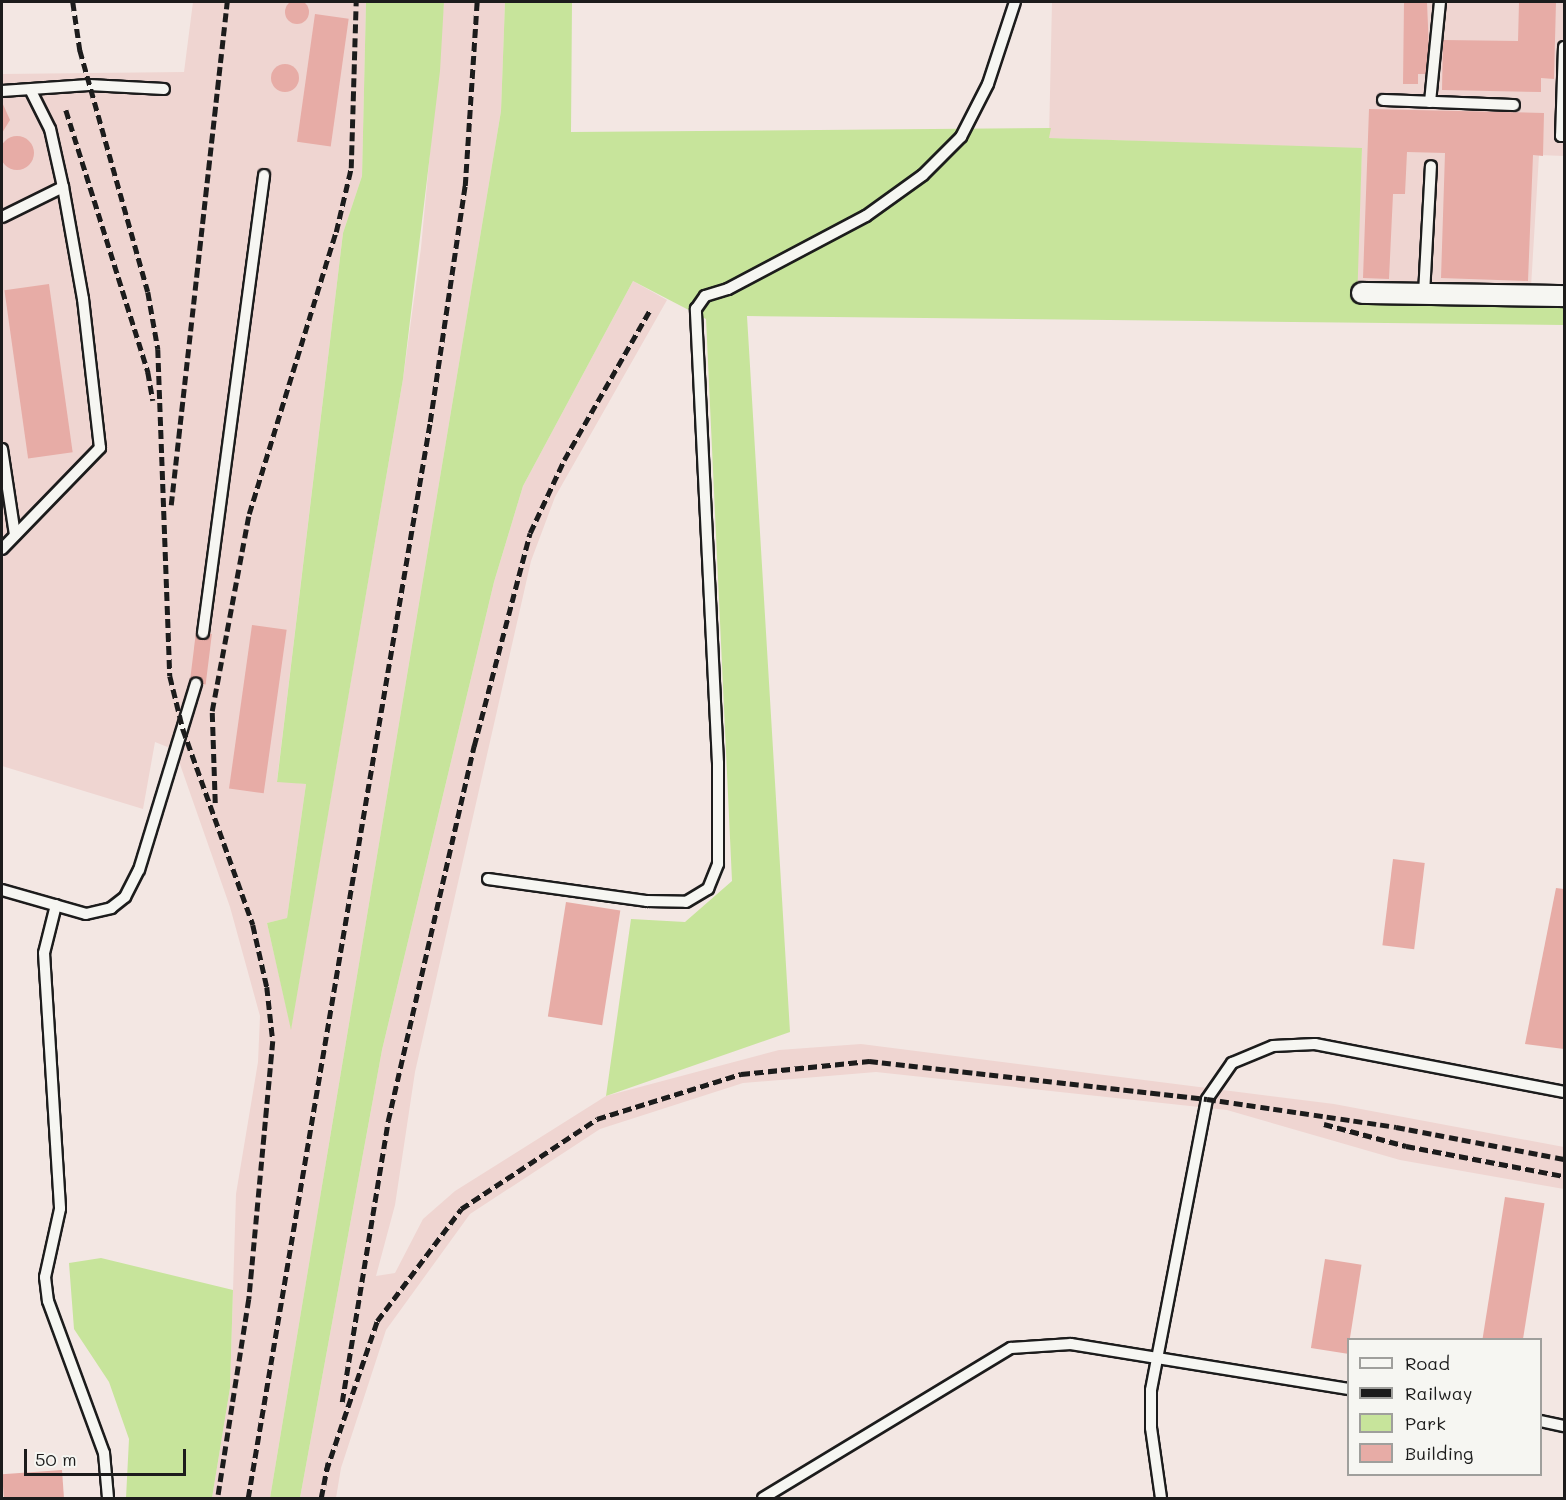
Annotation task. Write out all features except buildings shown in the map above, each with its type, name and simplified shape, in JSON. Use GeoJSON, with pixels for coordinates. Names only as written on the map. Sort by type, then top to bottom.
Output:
{"type":"FeatureCollection","features":[{"type":"Feature","properties":{"kind":"street"},"geometry":{"type":"LineString","coordinates":[[1362,293],[1564,296]]}},
{"type":"Feature","properties":{"kind":"lane"},"geometry":{"type":"LineString","coordinates":[[488,879],[647,901],[686,902],[708,889],[718,864],[717,764],[696,309],[705,296],[728,289],[866,216],[923,175],[961,137],[988,84],[1015,2]]}},
{"type":"Feature","properties":{"kind":"lane"},"geometry":{"type":"LineString","coordinates":[[1430,102],[1440,2]]}},
{"type":"Feature","properties":{"kind":"lane"},"geometry":{"type":"LineString","coordinates":[[1564,47],[1564,136]]}},
{"type":"Feature","properties":{"kind":"lane"},"geometry":{"type":"LineString","coordinates":[[2,91],[31,92],[89,85],[164,89]]}},
{"type":"Feature","properties":{"kind":"lane"},"geometry":{"type":"LineString","coordinates":[[2,549],[100,448],[83,299],[63,187],[50,129],[31,92]]}},
{"type":"Feature","properties":{"kind":"lane"},"geometry":{"type":"LineString","coordinates":[[1383,100],[1514,105]]}},
{"type":"Feature","properties":{"kind":"lane"},"geometry":{"type":"LineString","coordinates":[[1424,294],[1431,166]]}},
{"type":"Feature","properties":{"kind":"lane"},"geometry":{"type":"LineString","coordinates":[[203,633],[264,175]]}},
{"type":"Feature","properties":{"kind":"lane"},"geometry":{"type":"LineString","coordinates":[[2,217],[63,187]]}},
{"type":"Feature","properties":{"kind":"lane"},"geometry":{"type":"LineString","coordinates":[[2,448],[15,535]]}},
{"type":"Feature","properties":{"kind":"lane"},"geometry":{"type":"LineString","coordinates":[[2,890],[86,914],[111,908],[125,897],[139,870],[196,684]]}},
{"type":"Feature","properties":{"kind":"lane"},"geometry":{"type":"LineString","coordinates":[[56,905],[44,953],[60,1209],[45,1276],[48,1301],[104,1453],[108,1498]]}},
{"type":"Feature","properties":{"kind":"lane"},"geometry":{"type":"LineString","coordinates":[[1161,1498],[1151,1428],[1151,1390],[1208,1099],[1232,1063],[1273,1046],[1315,1044],[1564,1092]]}},
{"type":"Feature","properties":{"kind":"lane"},"geometry":{"type":"LineString","coordinates":[[763,1498],[1011,1348],[1071,1344],[1157,1356],[1347,1389]]}},
{"type":"Feature","properties":{"kind":"lane"},"geometry":{"type":"LineString","coordinates":[[1542,1421],[1564,1426]]}},
{"type":"Feature","properties":{"kind":"shaded area"},"geometry":{"type":"Polygon","coordinates":[[[193,2],[366,2],[362,176],[343,233],[277,781],[306,784],[287,918],[267,923],[291,1028],[403,379],[421,248],[444,2],[505,2],[501,111],[270,1498],[212,1498],[230,1388],[236,1194],[258,1062],[260,1016],[230,907],[175,750],[155,742],[143,809],[2,766],[2,74],[184,72],[193,2]]]}},
{"type":"Feature","properties":{"kind":"shaded area"},"geometry":{"type":"Polygon","coordinates":[[[1052,2],[1564,2],[1564,156],[1539,155],[1531,287],[1356,283],[1362,149],[1049,138],[1052,2]]]}},
{"type":"Feature","properties":{"kind":"shaded area"},"geometry":{"type":"Polygon","coordinates":[[[633,281],[667,300],[555,497],[531,561],[415,1072],[395,1205],[376,1276],[395,1273],[423,1219],[455,1191],[606,1096],[779,1050],[861,1044],[1334,1104],[1564,1147],[1564,1189],[1400,1160],[1227,1110],[876,1072],[743,1083],[600,1129],[470,1214],[386,1330],[341,1468],[336,1498],[300,1498],[382,1050],[494,582],[523,486],[633,281]]]}},
{"type":"Feature","properties":{"kind":"green space"},"geometry":{"type":"Polygon","coordinates":[[[366,2],[444,2],[440,71],[403,379],[291,1030],[267,923],[287,918],[306,784],[277,782],[343,233],[362,176],[366,2]]]}},
{"type":"Feature","properties":{"kind":"green space"},"geometry":{"type":"Polygon","coordinates":[[[505,2],[572,2],[571,132],[1051,128],[1049,138],[1362,148],[1357,304],[1564,305],[1564,325],[747,316],[790,1032],[606,1096],[631,919],[685,922],[732,881],[706,319],[633,281],[523,486],[494,582],[382,1050],[300,1498],[270,1498],[501,111],[505,2]]]}},
{"type":"Feature","properties":{"kind":"green space"},"geometry":{"type":"Polygon","coordinates":[[[101,1258],[233,1290],[230,1388],[212,1498],[126,1498],[129,1439],[109,1382],[74,1329],[69,1263],[101,1258]]]}},
{"type":"Feature","properties":{"kind":"railway"},"geometry":{"type":"LineString","coordinates":[[73,2],[80,50],[148,292],[158,349],[170,676],[183,729],[253,925],[267,987],[273,1041],[249,1299],[218,1498]]}},
{"type":"Feature","properties":{"kind":"railway"},"geometry":{"type":"LineString","coordinates":[[171,505],[227,2]]}},
{"type":"Feature","properties":{"kind":"railway"},"geometry":{"type":"LineString","coordinates":[[215,803],[212,711],[249,514],[336,232],[351,168],[356,2]]}},
{"type":"Feature","properties":{"kind":"railway"},"geometry":{"type":"LineString","coordinates":[[248,1498],[430,422],[465,186],[477,2]]}},
{"type":"Feature","properties":{"kind":"railway"},"geometry":{"type":"LineString","coordinates":[[66,110],[148,372],[153,401]]}},
{"type":"Feature","properties":{"kind":"railway"},"geometry":{"type":"LineString","coordinates":[[342,1402],[388,1121],[474,746],[530,533],[564,460],[651,308]]}},
{"type":"Feature","properties":{"kind":"railway"},"geometry":{"type":"LineString","coordinates":[[326,1471],[377,1321],[461,1209],[597,1119],[741,1074],[869,1061],[1207,1099],[1396,1127],[1564,1159]]}},
{"type":"Feature","properties":{"kind":"railway"},"geometry":{"type":"LineString","coordinates":[[1324,1124],[1406,1146],[1564,1176]]}},
{"type":"Feature","properties":{"kind":"railway"},"geometry":{"type":"LineString","coordinates":[[321,1498],[328,1463]]}}]}
